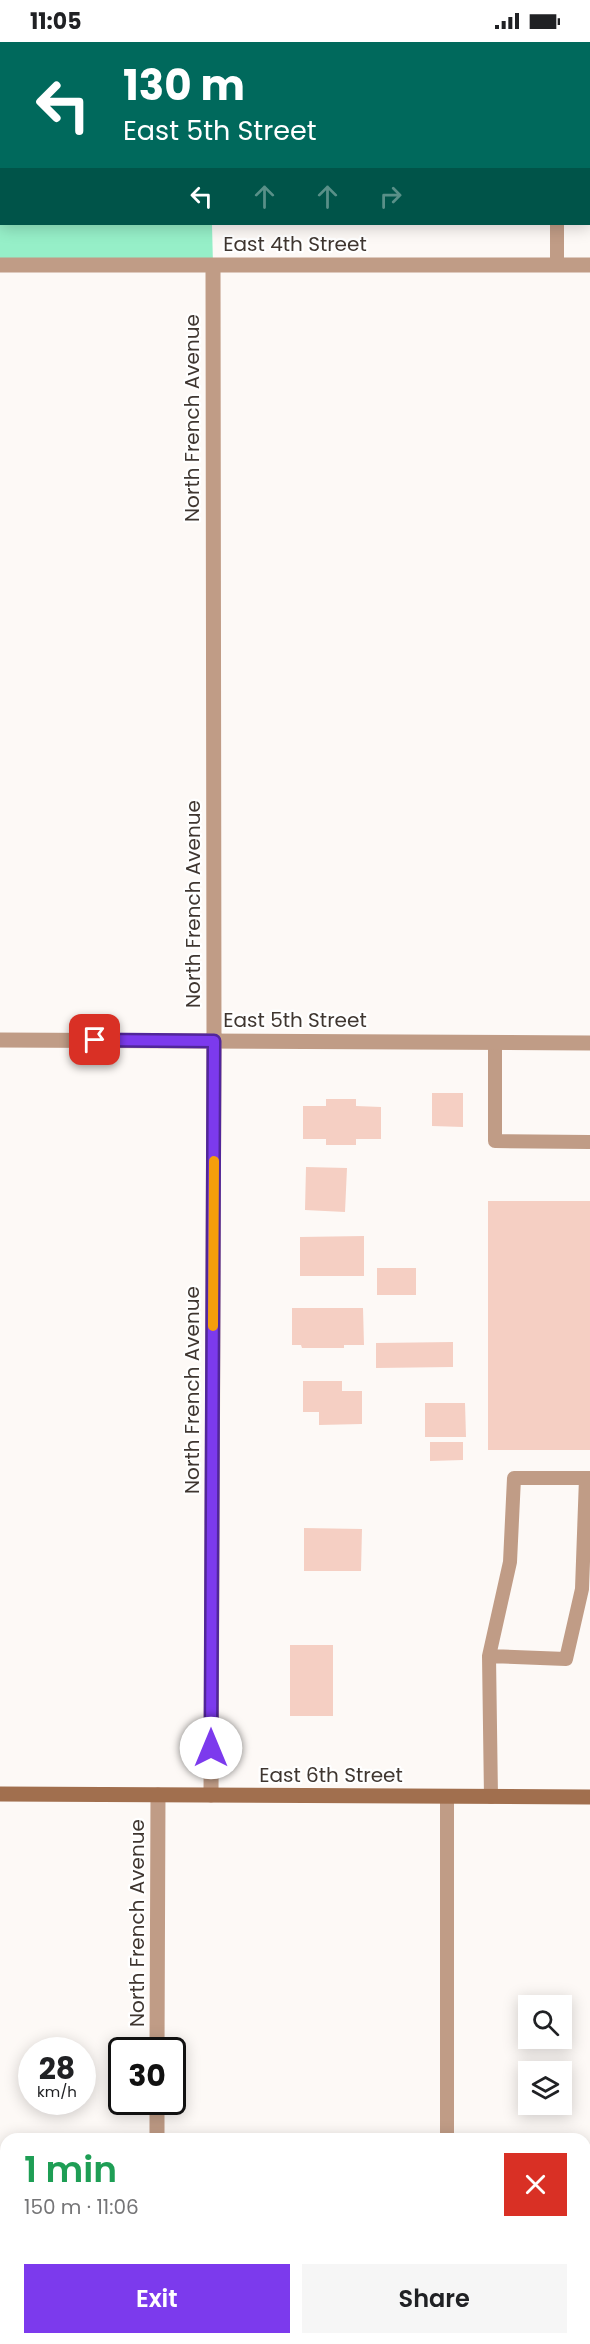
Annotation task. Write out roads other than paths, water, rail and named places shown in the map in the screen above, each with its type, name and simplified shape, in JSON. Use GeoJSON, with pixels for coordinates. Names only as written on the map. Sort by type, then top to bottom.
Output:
{"type":"FeatureCollection","features":[{"type":"Feature","properties":{"kind":"street","name":"East 4th Street"},"geometry":{"type":"LineString","coordinates":[[0,265],[590,265]]}},
{"type":"Feature","properties":{"kind":"street","name":"North French Avenue"},"geometry":{"type":"LineString","coordinates":[[211,1795],[214,1041],[213,265]]}},
{"type":"Feature","properties":{"kind":"street","name":"East 5th Street"},"geometry":{"type":"LineString","coordinates":[[0,1040],[590,1043]]}},
{"type":"Feature","properties":{"kind":"street","name":"East 6th Street"},"geometry":{"type":"LineString","coordinates":[[0,1794],[590,1797]]}},
{"type":"Feature","properties":{"kind":"street","name":"North French Avenue"},"geometry":{"type":"LineString","coordinates":[[157,2037],[158,1795]]}},
{"type":"Feature","properties":{"kind":"street"},"geometry":{"type":"LineString","coordinates":[[157,2115],[157,2133]]}},
{"type":"Feature","properties":{"kind":"lane"},"geometry":{"type":"LineString","coordinates":[[557,225],[557,265]]}},
{"type":"Feature","properties":{"kind":"lane"},"geometry":{"type":"LineString","coordinates":[[495,1042],[495,1141],[590,1142]]}},
{"type":"Feature","properties":{"kind":"lane"},"geometry":{"type":"LineString","coordinates":[[489,1656],[566,1659],[582,1589],[588,1478],[514,1478],[510,1563],[489,1656],[491,1797]]}},
{"type":"Feature","properties":{"kind":"lane"},"geometry":{"type":"LineString","coordinates":[[447,1797],[447,2133]]}}]}
